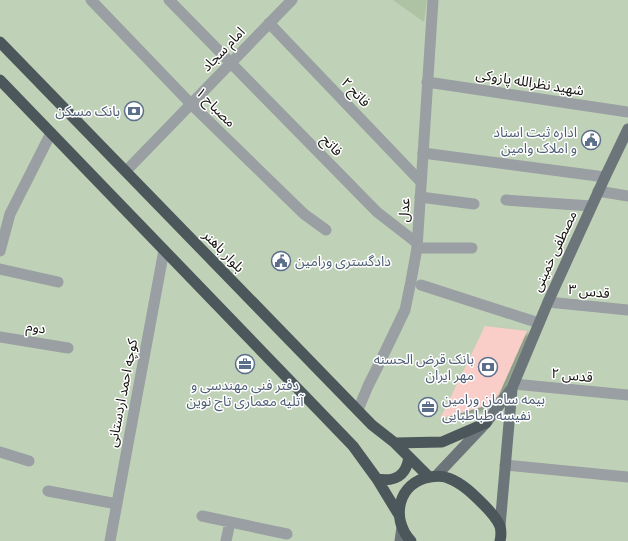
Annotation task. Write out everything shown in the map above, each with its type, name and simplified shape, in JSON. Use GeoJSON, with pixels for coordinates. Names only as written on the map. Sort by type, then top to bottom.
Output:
{"type":"FeatureCollection","features":[{"type":"Feature","properties":{"kind":"main road","name":"بلوار باهنر"},"geometry":{"type":"LineString","coordinates":[[0,42],[372,425],[432,476]]}},
{"type":"Feature","properties":{"kind":"main road"},"geometry":{"type":"LineString","coordinates":[[0,80],[353,446],[377,479],[399,516],[402,527],[411,541]]}},
{"type":"Feature","properties":{"kind":"main road","name":"مصطفی خمینی"},"geometry":{"type":"LineString","coordinates":[[513,386],[538,323],[628,129]]}},
{"type":"Feature","properties":{"kind":"main road"},"geometry":{"type":"LineString","coordinates":[[432,476],[486,424],[513,386]]}},
{"type":"Feature","properties":{"kind":"main road"},"geometry":{"type":"LineString","coordinates":[[500,541],[505,465],[513,386]]}},
{"type":"Feature","properties":{"kind":"main road"},"geometry":{"type":"LineString","coordinates":[[395,443],[442,442],[486,424]]}},
{"type":"Feature","properties":{"kind":"main road"},"geometry":{"type":"LineString","coordinates":[[377,479],[395,479],[403,474],[408,466],[410,457]]}},
{"type":"Feature","properties":{"kind":"main road"},"geometry":{"type":"LineString","coordinates":[[399,516],[400,504],[405,492],[413,484],[424,478],[432,476],[448,478],[463,486],[489,510],[500,526]]}},
{"type":"Feature","properties":{"kind":"main road"},"geometry":{"type":"LineString","coordinates":[[400,541],[402,527]]}},
{"type":"Feature","properties":{"kind":"street","name":"مصباح ۱"},"geometry":{"type":"LineString","coordinates":[[91,0],[191,104],[304,214],[326,230]]}},
{"type":"Feature","properties":{"kind":"street","name":"فاتح"},"geometry":{"type":"LineString","coordinates":[[169,0],[377,212],[417,245]]}},
{"type":"Feature","properties":{"kind":"street","name":"امام سجاد"},"geometry":{"type":"LineString","coordinates":[[126,171],[292,0]]}},
{"type":"Feature","properties":{"kind":"street","name":"عدل"},"geometry":{"type":"LineString","coordinates":[[358,410],[405,310],[411,282],[417,245],[433,0]]}},
{"type":"Feature","properties":{"kind":"street","name":"فاتح ۲"},"geometry":{"type":"LineString","coordinates":[[269,24],[421,182]]}},
{"type":"Feature","properties":{"kind":"street","name":"شهید نظرالله پازوکی"},"geometry":{"type":"LineString","coordinates":[[428,82],[628,112]]}},
{"type":"Feature","properties":{"kind":"street"},"geometry":{"type":"LineString","coordinates":[[1,244],[10,214],[51,133]]}},
{"type":"Feature","properties":{"kind":"street"},"geometry":{"type":"LineString","coordinates":[[423,153],[605,177]]}},
{"type":"Feature","properties":{"kind":"street"},"geometry":{"type":"LineString","coordinates":[[598,191],[628,196]]}},
{"type":"Feature","properties":{"kind":"street"},"geometry":{"type":"LineString","coordinates":[[420,197],[474,204]]}},
{"type":"Feature","properties":{"kind":"street"},"geometry":{"type":"LineString","coordinates":[[506,200],[591,206]]}},
{"type":"Feature","properties":{"kind":"street"},"geometry":{"type":"LineString","coordinates":[[417,245],[472,248]]}},
{"type":"Feature","properties":{"kind":"street","name":"کوچه احمد اردستانی"},"geometry":{"type":"LineString","coordinates":[[110,541],[164,250]]}},
{"type":"Feature","properties":{"kind":"street"},"geometry":{"type":"LineString","coordinates":[[0,269],[58,282]]}},
{"type":"Feature","properties":{"kind":"street"},"geometry":{"type":"LineString","coordinates":[[421,285],[538,323]]}},
{"type":"Feature","properties":{"kind":"street","name":"قدس ۳"},"geometry":{"type":"LineString","coordinates":[[548,302],[628,310]]}},
{"type":"Feature","properties":{"kind":"street","name":"دوم"},"geometry":{"type":"LineString","coordinates":[[0,336],[68,348]]}},
{"type":"Feature","properties":{"kind":"street","name":"قدس ۲"},"geometry":{"type":"LineString","coordinates":[[513,386],[628,395]]}},
{"type":"Feature","properties":{"kind":"street"},"geometry":{"type":"LineString","coordinates":[[0,452],[29,461]]}},
{"type":"Feature","properties":{"kind":"street"},"geometry":{"type":"LineString","coordinates":[[505,465],[628,477]]}},
{"type":"Feature","properties":{"kind":"street"},"geometry":{"type":"LineString","coordinates":[[48,491],[117,504]]}},
{"type":"Feature","properties":{"kind":"street"},"geometry":{"type":"LineString","coordinates":[[202,516],[287,534]]}},
{"type":"Feature","properties":{"kind":"street"},"geometry":{"type":"LineString","coordinates":[[226,541],[230,522]]}},
{"type":"Feature","properties":{"kind":"green space"},"geometry":{"type":"Polygon","coordinates":[[[0,0],[628,0],[628,541],[0,541],[0,0]]]}},
{"type":"Feature","properties":{"kind":"green space"},"geometry":{"type":"Polygon","coordinates":[[[393,0],[427,0],[424,22],[393,0]]]}},
{"type":"Feature","properties":{"kind":"building","name":"بانک قرض الحسنه مهر ایران"},"geometry":{"type":"Polygon","coordinates":[[[485,326],[527,331],[499,394],[491,404],[440,419],[485,326]]]}},
{"type":"Feature","properties":{"kind":"place","name":"بانک مسکن"},"geometry":{"type":"Point","coordinates":[134,111]}},
{"type":"Feature","properties":{"kind":"place","name":"اداره ثبت اسناد و املاک وامین"},"geometry":{"type":"Point","coordinates":[591,140]}},
{"type":"Feature","properties":{"kind":"place","name":"دادگستری ورامین"},"geometry":{"type":"Point","coordinates":[281,261]}},
{"type":"Feature","properties":{"kind":"place","name":"دفتر فنی مهندسی و آتلیه معماری تاج نوین"},"geometry":{"type":"Point","coordinates":[245,364]}},
{"type":"Feature","properties":{"kind":"place","name":"بانک قرض الحسنه مهر ایران"},"geometry":{"type":"Point","coordinates":[488,367]}},
{"type":"Feature","properties":{"kind":"place","name":"بیمه سامان ورامین نفیسه طباطبایی"},"geometry":{"type":"Point","coordinates":[428,407]}}]}
